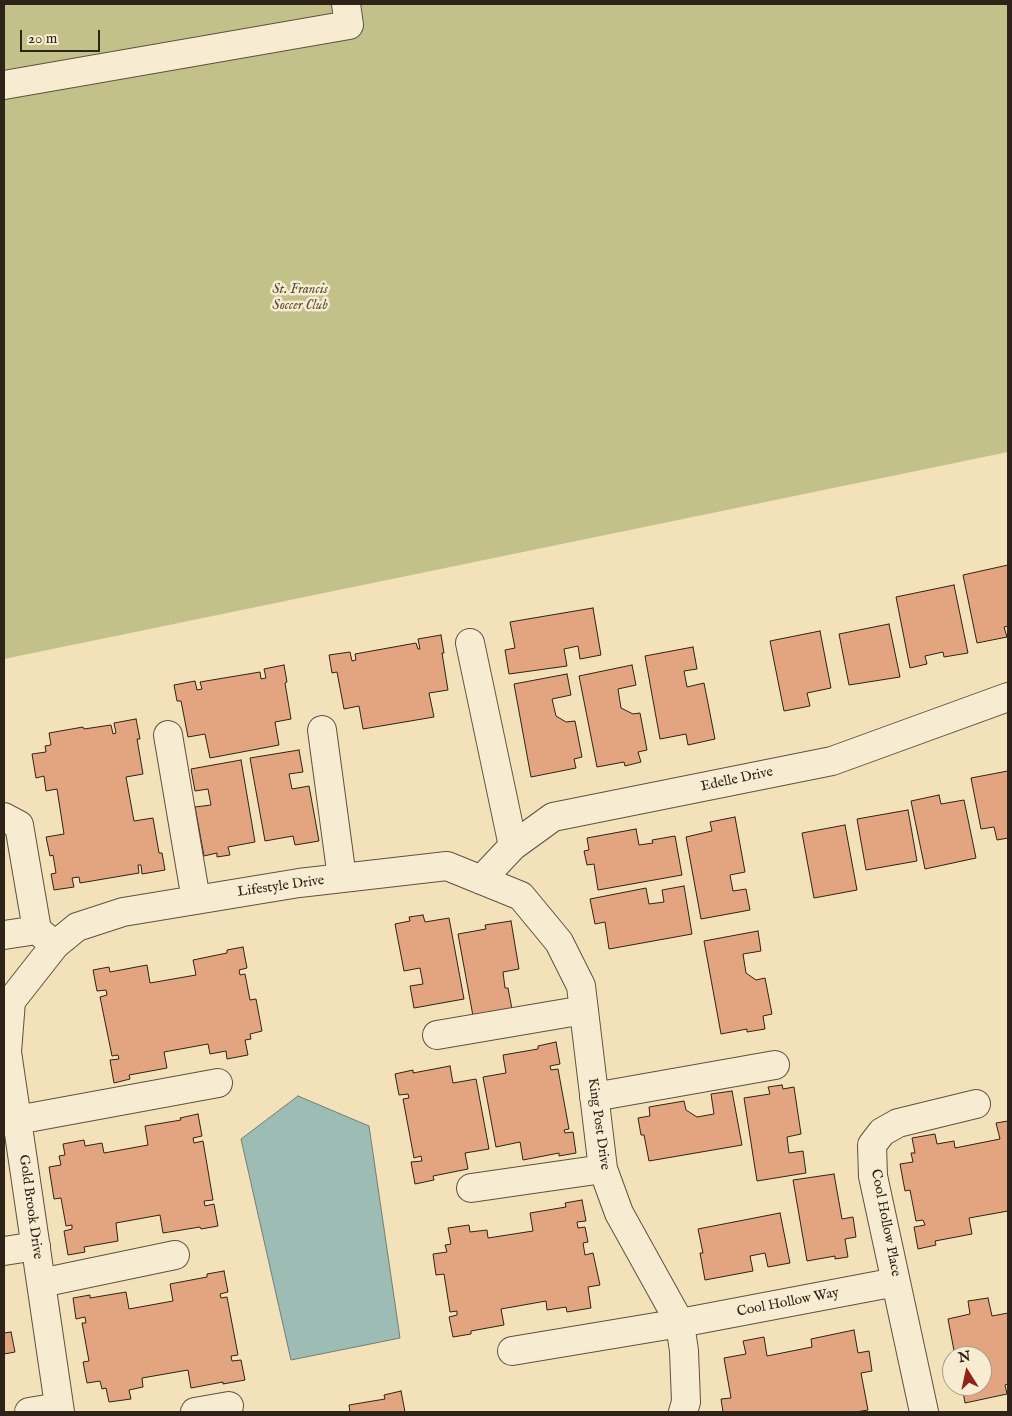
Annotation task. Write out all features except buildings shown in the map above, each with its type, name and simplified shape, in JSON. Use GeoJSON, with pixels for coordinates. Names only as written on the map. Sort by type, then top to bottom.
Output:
{"type":"FeatureCollection","features":[{"type":"Feature","properties":{"kind":"street"},"geometry":{"type":"LineString","coordinates":[[4,85],[349,25],[346,4]]}},
{"type":"Feature","properties":{"kind":"street"},"geometry":{"type":"LineString","coordinates":[[470,643],[513,846]]}},
{"type":"Feature","properties":{"kind":"street","name":"Edelle Drive"},"geometry":{"type":"LineString","coordinates":[[481,880],[513,846],[553,817],[832,761],[1008,696]]}},
{"type":"Feature","properties":{"kind":"street"},"geometry":{"type":"LineString","coordinates":[[322,730],[342,878]]}},
{"type":"Feature","properties":{"kind":"street"},"geometry":{"type":"LineString","coordinates":[[168,735],[196,900]]}},
{"type":"Feature","properties":{"kind":"street"},"geometry":{"type":"LineString","coordinates":[[4,817],[19,825],[46,938],[4,935]]}},
{"type":"Feature","properties":{"kind":"street","name":"Lifestyle Drive"},"geometry":{"type":"LineString","coordinates":[[11,1001],[46,938],[114,915],[299,883],[448,866],[521,896],[559,942]]}},
{"type":"Feature","properties":{"kind":"street","name":"King Post Drive"},"geometry":{"type":"LineString","coordinates":[[559,942],[581,986],[603,1169],[619,1213],[680,1323],[684,1351],[686,1402],[683,1412]]}},
{"type":"Feature","properties":{"kind":"street","name":"Gold Brook Drive"},"geometry":{"type":"LineString","coordinates":[[11,1001],[7,1052],[9,1092],[17,1120],[60,1409]]}},
{"type":"Feature","properties":{"kind":"street"},"geometry":{"type":"LineString","coordinates":[[438,1036],[584,1010]]}},
{"type":"Feature","properties":{"kind":"street"},"geometry":{"type":"LineString","coordinates":[[594,1097],[775,1065]]}},
{"type":"Feature","properties":{"kind":"street"},"geometry":{"type":"LineString","coordinates":[[17,1120],[218,1083]]}},
{"type":"Feature","properties":{"kind":"street","name":"Cool Hollow Place"},"geometry":{"type":"LineString","coordinates":[[924,1412],[873,1176],[872,1145],[882,1132],[898,1123],[976,1104]]}},
{"type":"Feature","properties":{"kind":"street"},"geometry":{"type":"LineString","coordinates":[[471,1188],[603,1169]]}},
{"type":"Feature","properties":{"kind":"street"},"geometry":{"type":"LineString","coordinates":[[4,1252],[36,1246]]}},
{"type":"Feature","properties":{"kind":"street"},"geometry":{"type":"LineString","coordinates":[[41,1283],[175,1255]]}},
{"type":"Feature","properties":{"kind":"street","name":"Cool Hollow Way"},"geometry":{"type":"LineString","coordinates":[[512,1351],[680,1323],[896,1282]]}},
{"type":"Feature","properties":{"kind":"street"},"geometry":{"type":"LineString","coordinates":[[195,1412],[229,1406]]}},
{"type":"Feature","properties":{"kind":"street"},"geometry":{"type":"LineString","coordinates":[[29,1412],[60,1409]]}},
{"type":"Feature","properties":{"kind":"green space","name":"St. Francis Soccer Club"},"geometry":{"type":"Polygon","coordinates":[[[4,4],[1008,4],[1008,452],[4,659],[4,4]]]}},
{"type":"Feature","properties":{"kind":"water"},"geometry":{"type":"Polygon","coordinates":[[[298,1096],[369,1126],[400,1338],[291,1360],[241,1139],[298,1096]]]}}]}
